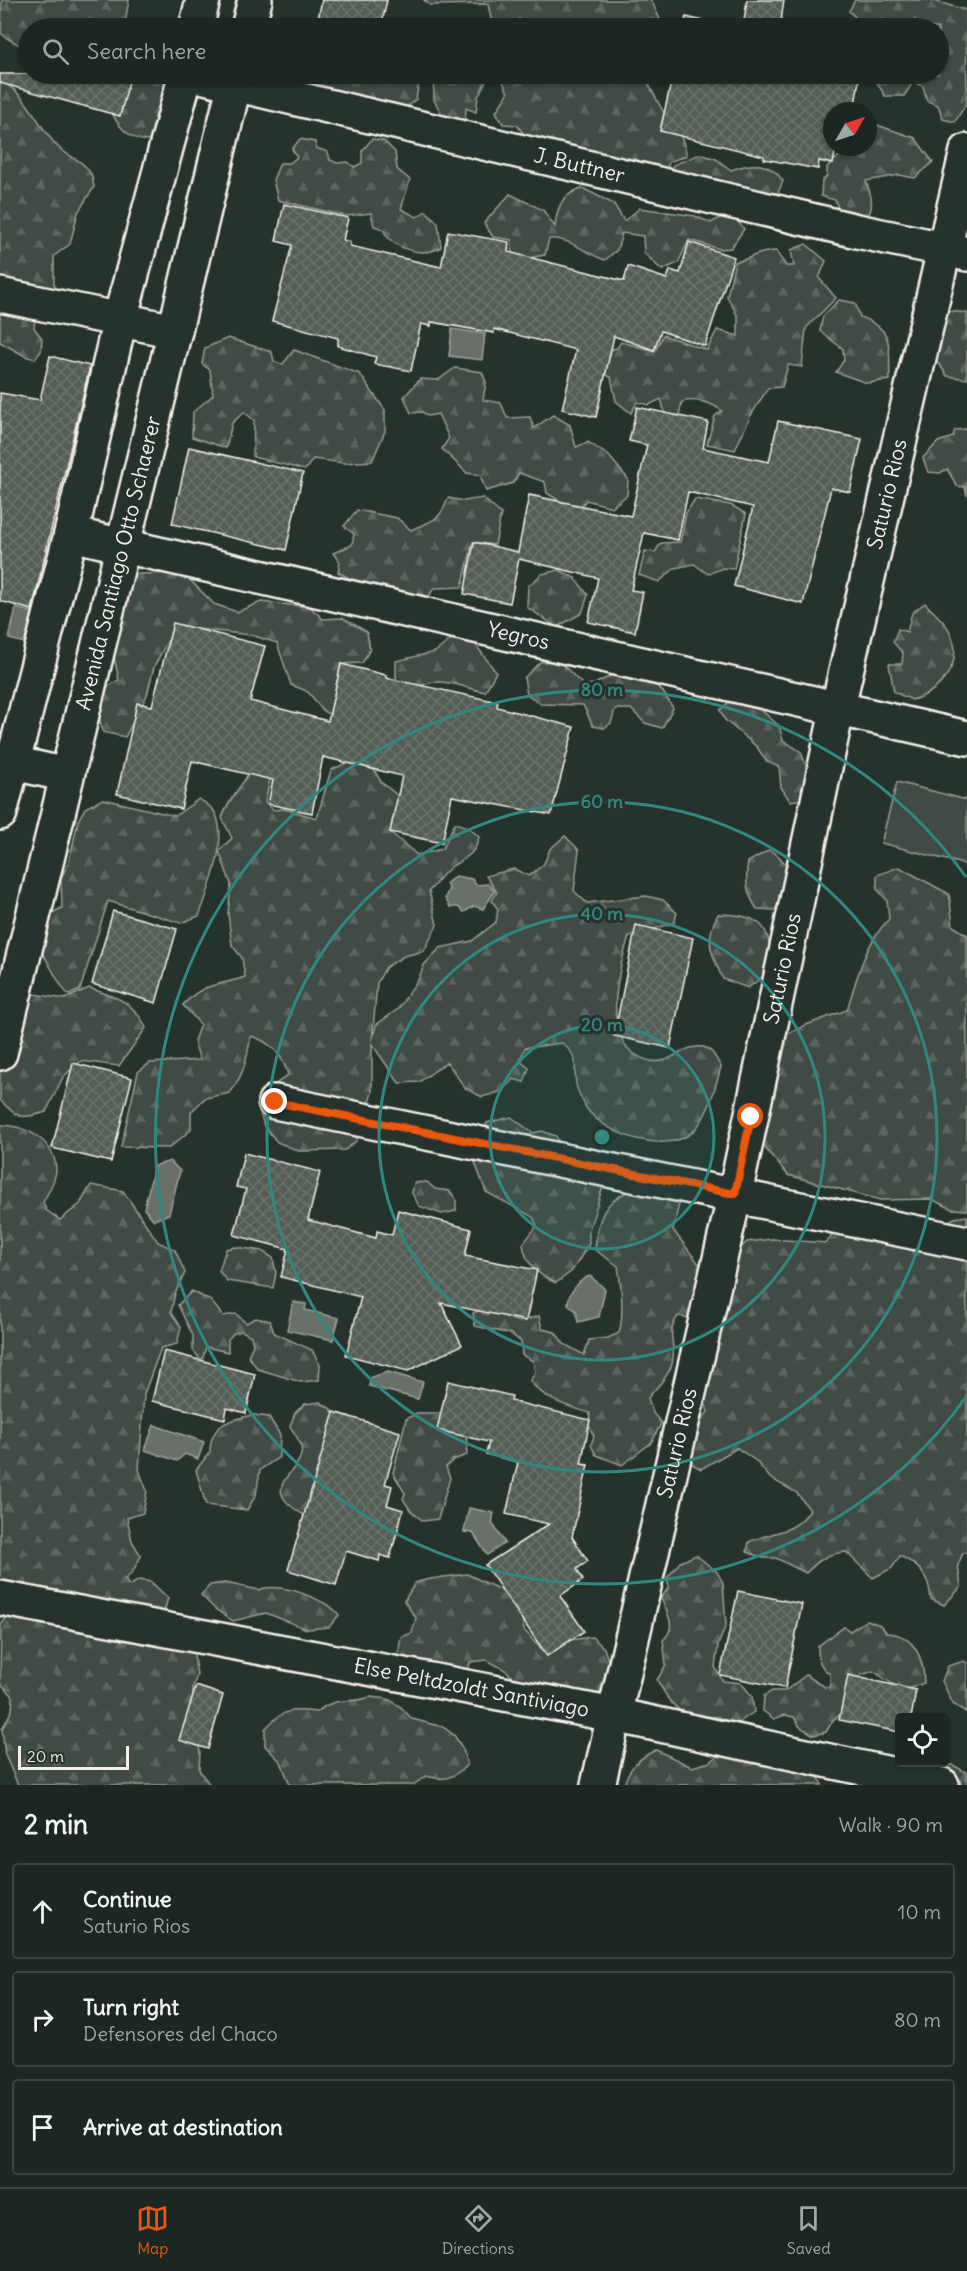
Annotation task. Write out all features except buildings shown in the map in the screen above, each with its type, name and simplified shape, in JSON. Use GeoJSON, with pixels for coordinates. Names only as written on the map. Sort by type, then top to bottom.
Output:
{"type":"FeatureCollection","features":[{"type":"Feature","properties":{"kind":"street"},"geometry":{"type":"LineString","coordinates":[[198,18],[203,0]]}},
{"type":"Feature","properties":{"kind":"street"},"geometry":{"type":"LineString","coordinates":[[250,18],[255,0]]}},
{"type":"Feature","properties":{"kind":"street"},"geometry":{"type":"LineString","coordinates":[[0,813],[6,761],[71,534],[120,319],[183,84]]}},
{"type":"Feature","properties":{"kind":"street","name":"Avenida Santiago Otto Schaerer"},"geometry":{"type":"LineString","coordinates":[[0,1053],[235,84]]}},
{"type":"Feature","properties":{"kind":"street","name":"J. Buttner"},"geometry":{"type":"LineString","coordinates":[[256,84],[846,229],[957,251]]}},
{"type":"Feature","properties":{"kind":"street","name":"Saturio Rios"},"geometry":{"type":"LineString","coordinates":[[598,1785],[735,1194],[838,706],[957,251],[967,151]]}},
{"type":"Feature","properties":{"kind":"street"},"geometry":{"type":"LineString","coordinates":[[0,295],[175,331]]}},
{"type":"Feature","properties":{"kind":"street","name":"Yegros"},"geometry":{"type":"LineString","coordinates":[[71,534],[838,706],[967,738]]}},
{"type":"Feature","properties":{"kind":"street"},"geometry":{"type":"LineString","coordinates":[[6,761],[67,774]]}},
{"type":"Feature","properties":{"kind":"street"},"geometry":{"type":"LineString","coordinates":[[275,1102],[967,1243]]}},
{"type":"Feature","properties":{"kind":"street","name":"Else Peltdzoldt Santiviago"},"geometry":{"type":"LineString","coordinates":[[0,1598],[614,1715],[942,1785]]}},
{"type":"Feature","properties":{"kind":"green space"},"geometry":{"type":"Polygon","coordinates":[[[2,0],[129,0],[126,18],[18,18],[18,44],[1,33],[2,0]]]}},
{"type":"Feature","properties":{"kind":"green space"},"geometry":{"type":"Polygon","coordinates":[[[424,0],[651,0],[659,18],[491,18],[488,4],[430,5],[424,0]]]}},
{"type":"Feature","properties":{"kind":"green space"},"geometry":{"type":"Polygon","coordinates":[[[855,0],[930,0],[966,10],[967,102],[955,122],[943,119],[938,105],[927,101],[923,86],[918,84],[949,84],[949,18],[856,18],[849,11],[855,0]]]}},
{"type":"Feature","properties":{"kind":"green space"},"geometry":{"type":"Polygon","coordinates":[[[0,81],[10,86],[18,94],[58,147],[88,169],[94,187],[78,212],[70,244],[54,256],[54,284],[59,297],[35,318],[34,328],[42,338],[41,351],[35,359],[0,342],[0,81]]]}},
{"type":"Feature","properties":{"kind":"green space"},"geometry":{"type":"Polygon","coordinates":[[[119,84],[170,84],[162,98],[168,114],[160,139],[150,141],[134,137],[120,126],[108,102],[119,84]]]}},
{"type":"Feature","properties":{"kind":"green space"},"geometry":{"type":"Polygon","coordinates":[[[303,84],[419,84],[416,99],[406,108],[393,108],[371,99],[350,103],[302,88],[303,84]]]}},
{"type":"Feature","properties":{"kind":"green space"},"geometry":{"type":"Polygon","coordinates":[[[433,84],[484,84],[478,97],[476,112],[466,108],[465,126],[447,123],[434,100],[433,84]]]}},
{"type":"Feature","properties":{"kind":"green space"},"geometry":{"type":"Polygon","coordinates":[[[504,84],[649,84],[664,113],[660,131],[681,136],[687,155],[669,162],[662,185],[608,172],[599,150],[585,155],[527,138],[517,125],[503,124],[496,112],[508,93],[504,84]]]}},
{"type":"Feature","properties":{"kind":"green space"},"geometry":{"type":"Polygon","coordinates":[[[878,84],[912,84],[904,96],[885,96],[878,84]]]}},
{"type":"Feature","properties":{"kind":"green space"},"geometry":{"type":"Polygon","coordinates":[[[877,125],[915,138],[933,162],[915,178],[899,175],[866,181],[872,202],[867,218],[857,231],[839,210],[835,200],[821,196],[822,181],[827,176],[827,167],[839,156],[877,156],[877,125]]]}},
{"type":"Feature","properties":{"kind":"green space"},"geometry":{"type":"Polygon","coordinates":[[[300,139],[315,142],[316,148],[328,152],[330,160],[337,163],[348,162],[354,167],[362,163],[362,151],[372,139],[384,141],[395,152],[397,169],[410,180],[401,209],[417,217],[426,211],[438,223],[441,247],[425,252],[408,250],[393,242],[383,229],[374,226],[371,213],[346,216],[278,200],[273,180],[280,163],[290,163],[297,157],[292,149],[300,139]]]}},
{"type":"Feature","properties":{"kind":"green space"},"geometry":{"type":"Polygon","coordinates":[[[700,154],[716,159],[731,170],[760,165],[772,170],[783,181],[776,197],[670,178],[673,165],[700,154]]]}},
{"type":"Feature","properties":{"kind":"green space"},"geometry":{"type":"Polygon","coordinates":[[[582,188],[614,204],[624,221],[640,208],[695,216],[711,223],[730,212],[744,229],[731,248],[720,249],[689,240],[678,263],[662,270],[644,253],[643,236],[622,233],[617,250],[605,260],[571,243],[549,239],[545,255],[533,257],[531,268],[512,257],[512,240],[493,237],[484,223],[510,194],[543,210],[555,227],[557,213],[562,202],[570,194],[582,188]]]}},
{"type":"Feature","properties":{"kind":"green space"},"geometry":{"type":"Polygon","coordinates":[[[806,244],[826,261],[819,278],[836,298],[806,328],[802,367],[788,365],[782,387],[768,388],[751,415],[735,450],[707,444],[715,416],[722,411],[714,406],[698,401],[682,402],[679,416],[665,413],[661,399],[649,405],[637,402],[631,413],[616,401],[611,377],[598,372],[609,350],[617,348],[621,342],[655,351],[663,335],[707,350],[717,330],[738,336],[738,317],[727,296],[735,262],[764,252],[776,251],[786,266],[794,266],[791,250],[806,244]]]}},
{"type":"Feature","properties":{"kind":"green space"},"geometry":{"type":"Polygon","coordinates":[[[839,300],[855,303],[860,317],[872,322],[885,334],[889,349],[890,380],[867,383],[836,372],[844,360],[843,349],[820,331],[823,316],[839,300]]]}},
{"type":"Feature","properties":{"kind":"green space"},"geometry":{"type":"Polygon","coordinates":[[[948,311],[967,313],[967,379],[947,376],[940,365],[927,354],[936,323],[948,311]]]}},
{"type":"Feature","properties":{"kind":"green space"},"geometry":{"type":"Polygon","coordinates":[[[228,338],[272,352],[274,362],[283,364],[294,350],[360,374],[385,410],[385,431],[372,461],[344,463],[313,459],[305,470],[253,457],[254,420],[244,412],[232,423],[226,448],[192,437],[193,412],[213,395],[210,370],[202,364],[205,348],[228,338]]]}},
{"type":"Feature","properties":{"kind":"green space"},"geometry":{"type":"Polygon","coordinates":[[[455,368],[482,372],[486,382],[483,400],[501,403],[507,418],[530,417],[534,428],[553,415],[570,425],[576,447],[588,442],[609,456],[628,479],[627,495],[612,507],[586,500],[575,515],[547,493],[545,482],[519,473],[513,483],[486,491],[480,475],[467,473],[442,449],[449,438],[438,414],[428,416],[422,412],[411,413],[404,397],[420,379],[438,380],[455,368]]]}},
{"type":"Feature","properties":{"kind":"green space"},"geometry":{"type":"Polygon","coordinates":[[[967,429],[967,496],[965,487],[957,486],[947,469],[940,473],[928,472],[923,458],[938,442],[953,437],[955,430],[967,429]]]}},
{"type":"Feature","properties":{"kind":"green space"},"geometry":{"type":"Polygon","coordinates":[[[448,498],[464,501],[483,498],[501,514],[495,545],[473,542],[462,587],[434,588],[424,604],[375,592],[338,572],[340,562],[333,553],[352,545],[354,534],[344,526],[357,510],[397,518],[411,530],[438,516],[448,498]]]}},
{"type":"Feature","properties":{"kind":"green space"},"geometry":{"type":"Polygon","coordinates":[[[695,499],[731,505],[746,514],[734,569],[723,568],[708,574],[694,564],[675,568],[659,582],[639,575],[645,551],[655,552],[661,543],[680,542],[686,513],[695,499]]]}},
{"type":"Feature","properties":{"kind":"green space"},"geometry":{"type":"Polygon","coordinates":[[[559,570],[575,578],[588,595],[582,613],[557,627],[527,607],[528,586],[542,574],[559,570]]]}},
{"type":"Feature","properties":{"kind":"green space"},"geometry":{"type":"Polygon","coordinates":[[[183,573],[214,604],[237,612],[261,602],[310,607],[323,619],[343,618],[367,632],[370,649],[362,663],[341,664],[333,699],[338,716],[327,713],[309,693],[291,685],[277,643],[251,635],[198,629],[168,640],[154,667],[147,695],[125,737],[103,732],[93,695],[119,680],[99,586],[138,574],[183,573]]]}},
{"type":"Feature","properties":{"kind":"green space"},"geometry":{"type":"Polygon","coordinates":[[[925,603],[948,628],[954,643],[954,654],[948,674],[941,683],[923,696],[912,700],[894,692],[889,664],[902,664],[903,653],[893,642],[898,629],[907,632],[912,613],[925,603]]]}},
{"type":"Feature","properties":{"kind":"green space"},"geometry":{"type":"Polygon","coordinates":[[[458,634],[473,641],[496,672],[485,692],[446,682],[430,683],[421,686],[407,704],[396,692],[396,661],[435,652],[458,634]]]}},
{"type":"Feature","properties":{"kind":"green space"},"geometry":{"type":"Polygon","coordinates":[[[559,661],[583,685],[595,684],[616,673],[642,671],[663,692],[673,708],[662,728],[645,723],[631,709],[615,709],[611,723],[604,728],[593,726],[583,705],[541,704],[527,694],[524,678],[540,662],[559,661]]]}},
{"type":"Feature","properties":{"kind":"green space"},"geometry":{"type":"Polygon","coordinates":[[[729,702],[761,710],[779,726],[783,740],[801,752],[811,778],[805,799],[790,801],[781,787],[779,767],[766,761],[757,747],[725,720],[720,710],[729,702]]]}},
{"type":"Feature","properties":{"kind":"green space"},"geometry":{"type":"Polygon","coordinates":[[[349,762],[374,770],[381,782],[398,796],[390,832],[417,855],[442,849],[455,823],[468,827],[479,837],[472,852],[448,869],[429,891],[437,925],[424,951],[404,956],[386,967],[377,983],[372,1041],[376,1025],[398,1009],[419,978],[424,965],[440,948],[472,941],[496,922],[498,909],[492,901],[497,892],[486,876],[514,869],[529,876],[544,864],[550,849],[565,836],[579,850],[574,891],[587,903],[646,896],[663,900],[677,913],[674,923],[629,936],[617,988],[617,1026],[623,1042],[634,1054],[651,1061],[665,1060],[696,1047],[706,1048],[714,1055],[721,1067],[709,1105],[697,1127],[686,1136],[673,1141],[657,1142],[641,1140],[609,1128],[596,1119],[585,1106],[576,1084],[574,1057],[562,1043],[525,1048],[520,1061],[529,1068],[524,1082],[513,1079],[503,1091],[482,1097],[465,1088],[447,1062],[419,1082],[399,1083],[372,1044],[372,1093],[356,1141],[345,1150],[299,1151],[277,1142],[264,1126],[259,1109],[273,1086],[288,1075],[283,1061],[275,1050],[265,1042],[251,1036],[244,1066],[235,1086],[230,1093],[205,1098],[191,1112],[191,1130],[169,1148],[121,1147],[138,1072],[150,1063],[200,1060],[194,1041],[200,1024],[183,1005],[205,988],[245,977],[242,958],[232,945],[228,914],[231,884],[219,851],[232,838],[222,818],[228,804],[252,767],[273,766],[265,802],[274,810],[284,809],[317,818],[331,770],[349,762]]]}},
{"type":"Feature","properties":{"kind":"green space"},"geometry":{"type":"Polygon","coordinates":[[[897,782],[967,800],[967,865],[881,843],[897,782]]]}},
{"type":"Feature","properties":{"kind":"green space"},"geometry":{"type":"Polygon","coordinates":[[[103,799],[175,816],[199,799],[214,811],[220,835],[219,849],[199,916],[181,923],[108,901],[80,990],[69,995],[61,986],[42,953],[29,950],[38,911],[54,912],[62,908],[61,878],[69,862],[78,821],[85,808],[103,799]]]}},
{"type":"Feature","properties":{"kind":"green space"},"geometry":{"type":"Polygon","coordinates":[[[769,850],[784,863],[789,875],[789,888],[786,897],[774,910],[757,909],[747,886],[748,862],[769,850]]]}},
{"type":"Feature","properties":{"kind":"green space"},"geometry":{"type":"Polygon","coordinates":[[[899,867],[949,894],[953,926],[967,935],[967,1210],[952,1209],[931,1199],[880,1200],[788,1175],[765,1148],[751,1117],[767,1044],[806,1025],[847,1010],[858,973],[868,950],[889,919],[887,900],[877,889],[877,875],[899,867]]]}},
{"type":"Feature","properties":{"kind":"green space"},"geometry":{"type":"Polygon","coordinates":[[[718,914],[746,917],[762,927],[767,935],[770,958],[768,973],[748,988],[723,979],[715,962],[710,939],[718,914]]]}},
{"type":"Feature","properties":{"kind":"green space"},"geometry":{"type":"Polygon","coordinates":[[[89,988],[123,1001],[136,1011],[146,1028],[119,1066],[81,1061],[63,1077],[46,1112],[20,1116],[11,1111],[0,1100],[0,1004],[6,995],[34,994],[65,999],[89,988]]]}},
{"type":"Feature","properties":{"kind":"green space"},"geometry":{"type":"Polygon","coordinates":[[[511,1117],[533,1133],[542,1131],[556,1136],[561,1147],[603,1186],[589,1230],[589,1244],[572,1271],[556,1283],[544,1277],[534,1268],[524,1251],[523,1244],[537,1226],[533,1217],[486,1192],[473,1157],[487,1123],[511,1117]]]}},
{"type":"Feature","properties":{"kind":"green space"},"geometry":{"type":"Polygon","coordinates":[[[0,1125],[29,1132],[45,1143],[51,1151],[56,1171],[53,1183],[43,1202],[46,1210],[60,1220],[80,1204],[91,1185],[123,1191],[158,1242],[175,1250],[185,1273],[175,1293],[171,1312],[181,1327],[177,1344],[161,1348],[144,1394],[139,1470],[147,1491],[143,1513],[127,1518],[132,1541],[141,1556],[132,1573],[125,1579],[129,1586],[139,1580],[151,1582],[168,1598],[164,1612],[145,1612],[100,1604],[86,1597],[67,1596],[0,1582],[0,1125]]]}},
{"type":"Feature","properties":{"kind":"green space"},"geometry":{"type":"Polygon","coordinates":[[[427,1182],[435,1189],[450,1191],[456,1199],[456,1211],[442,1214],[419,1206],[412,1193],[414,1183],[427,1182]]]}},
{"type":"Feature","properties":{"kind":"green space"},"geometry":{"type":"Polygon","coordinates":[[[636,1189],[669,1193],[679,1204],[673,1230],[709,1277],[693,1319],[678,1316],[674,1322],[672,1364],[667,1375],[648,1398],[653,1413],[661,1423],[651,1443],[622,1465],[596,1455],[591,1445],[594,1436],[589,1426],[590,1413],[550,1398],[530,1381],[535,1372],[533,1361],[522,1355],[521,1342],[511,1334],[475,1326],[473,1313],[484,1309],[519,1322],[539,1316],[542,1329],[555,1332],[564,1344],[584,1355],[589,1340],[608,1338],[619,1333],[622,1309],[618,1266],[595,1250],[596,1239],[600,1219],[609,1204],[625,1193],[636,1189]]]}},
{"type":"Feature","properties":{"kind":"green space"},"geometry":{"type":"Polygon","coordinates":[[[848,1212],[940,1227],[954,1218],[967,1216],[967,1552],[963,1553],[958,1565],[961,1587],[944,1605],[931,1599],[926,1578],[919,1568],[900,1556],[892,1568],[873,1578],[846,1552],[824,1558],[806,1573],[776,1558],[763,1558],[747,1552],[749,1542],[790,1528],[804,1518],[810,1510],[797,1493],[770,1478],[756,1461],[737,1448],[701,1469],[689,1462],[696,1426],[708,1412],[703,1396],[708,1365],[718,1350],[719,1320],[733,1255],[747,1242],[772,1239],[826,1243],[848,1212]]]}},
{"type":"Feature","properties":{"kind":"green space"},"geometry":{"type":"Polygon","coordinates":[[[236,1247],[262,1251],[273,1258],[276,1273],[273,1288],[227,1281],[219,1271],[226,1249],[236,1247]]]}},
{"type":"Feature","properties":{"kind":"green space"},"geometry":{"type":"Polygon","coordinates":[[[192,1291],[211,1301],[223,1316],[236,1314],[246,1323],[256,1318],[270,1321],[274,1333],[312,1350],[320,1365],[319,1380],[301,1382],[258,1369],[248,1356],[253,1345],[251,1336],[242,1331],[234,1333],[228,1339],[228,1352],[206,1347],[202,1361],[193,1350],[193,1336],[178,1305],[192,1291]]]}},
{"type":"Feature","properties":{"kind":"green space"},"geometry":{"type":"Polygon","coordinates":[[[320,1402],[331,1409],[345,1430],[317,1522],[295,1510],[284,1499],[281,1490],[284,1481],[301,1456],[301,1446],[290,1426],[295,1413],[305,1404],[320,1402]]]}},
{"type":"Feature","properties":{"kind":"green space"},"geometry":{"type":"Polygon","coordinates":[[[417,1413],[455,1413],[466,1426],[467,1455],[453,1460],[446,1467],[450,1478],[438,1519],[423,1521],[411,1511],[403,1499],[405,1493],[393,1473],[406,1419],[417,1413]]]}},
{"type":"Feature","properties":{"kind":"green space"},"geometry":{"type":"Polygon","coordinates":[[[253,1415],[269,1417],[280,1435],[279,1457],[260,1470],[256,1495],[247,1510],[206,1505],[196,1470],[210,1452],[213,1435],[222,1425],[253,1415]]]}},
{"type":"Feature","properties":{"kind":"green space"},"geometry":{"type":"Polygon","coordinates":[[[696,1555],[717,1572],[723,1583],[726,1625],[718,1645],[715,1667],[723,1681],[741,1683],[752,1696],[754,1712],[735,1725],[718,1717],[685,1716],[669,1700],[657,1680],[666,1665],[663,1640],[671,1625],[661,1598],[669,1587],[667,1578],[680,1562],[696,1555]]]}},
{"type":"Feature","properties":{"kind":"green space"},"geometry":{"type":"Polygon","coordinates":[[[467,1574],[501,1590],[521,1612],[524,1630],[547,1656],[570,1640],[592,1637],[604,1648],[611,1670],[594,1703],[517,1683],[507,1671],[487,1660],[470,1662],[465,1687],[405,1670],[398,1655],[401,1637],[412,1633],[416,1618],[404,1601],[415,1583],[467,1574]]]}},
{"type":"Feature","properties":{"kind":"green space"},"geometry":{"type":"Polygon","coordinates":[[[225,1583],[259,1590],[278,1588],[302,1593],[324,1603],[339,1615],[329,1627],[307,1629],[266,1613],[233,1621],[215,1609],[201,1595],[210,1585],[225,1583]]]}},
{"type":"Feature","properties":{"kind":"green space"},"geometry":{"type":"Polygon","coordinates":[[[11,1612],[183,1643],[194,1655],[197,1675],[193,1687],[193,1714],[200,1752],[199,1770],[210,1785],[18,1785],[5,1755],[2,1729],[12,1710],[13,1696],[0,1683],[1,1625],[11,1612]]]}},
{"type":"Feature","properties":{"kind":"green space"},"geometry":{"type":"Polygon","coordinates":[[[867,1620],[880,1625],[887,1633],[896,1634],[911,1643],[922,1665],[924,1683],[903,1691],[873,1671],[861,1675],[845,1711],[833,1720],[826,1732],[814,1735],[800,1727],[794,1717],[785,1715],[774,1719],[763,1711],[764,1696],[772,1691],[785,1691],[806,1675],[825,1687],[830,1687],[830,1674],[820,1662],[818,1646],[844,1627],[850,1631],[867,1620]]]}},
{"type":"Feature","properties":{"kind":"green space"},"geometry":{"type":"Polygon","coordinates":[[[964,1661],[967,1663],[967,1713],[953,1704],[942,1681],[948,1666],[964,1661]]]}},
{"type":"Feature","properties":{"kind":"green space"},"geometry":{"type":"Polygon","coordinates":[[[370,1697],[388,1699],[401,1707],[412,1719],[443,1727],[454,1735],[463,1749],[467,1765],[448,1778],[426,1776],[413,1785],[290,1785],[281,1762],[265,1746],[265,1729],[277,1717],[288,1712],[317,1712],[337,1702],[370,1697]]]}},
{"type":"Feature","properties":{"kind":"green space"},"geometry":{"type":"Polygon","coordinates":[[[656,1750],[692,1767],[710,1762],[720,1754],[815,1768],[822,1785],[624,1785],[636,1764],[656,1750]]]}},
{"type":"Feature","properties":{"kind":"green space"},"geometry":{"type":"Polygon","coordinates":[[[953,1765],[967,1773],[967,1785],[913,1785],[932,1768],[953,1765]]]}},
{"type":"Feature","properties":{"kind":"shaded area"},"geometry":{"type":"Polygon","coordinates":[[[452,329],[485,334],[482,360],[449,356],[452,329]]]}},
{"type":"Feature","properties":{"kind":"shaded area"},"geometry":{"type":"Polygon","coordinates":[[[16,608],[40,614],[33,645],[9,639],[16,608]]]}},
{"type":"Feature","properties":{"kind":"shaded area"},"geometry":{"type":"Polygon","coordinates":[[[455,876],[472,879],[476,885],[488,884],[495,891],[483,909],[474,906],[464,912],[458,907],[450,907],[445,898],[449,889],[446,884],[455,876]]]}},
{"type":"Feature","properties":{"kind":"shaded area"},"geometry":{"type":"Polygon","coordinates":[[[170,1161],[180,1171],[169,1214],[154,1220],[144,1209],[154,1166],[170,1161]]]}},
{"type":"Feature","properties":{"kind":"shaded area"},"geometry":{"type":"Polygon","coordinates":[[[590,1276],[605,1289],[599,1317],[578,1322],[576,1311],[568,1304],[570,1295],[582,1280],[590,1276]]]}},
{"type":"Feature","properties":{"kind":"shaded area"},"geometry":{"type":"Polygon","coordinates":[[[293,1302],[306,1304],[305,1310],[339,1318],[333,1340],[287,1330],[293,1302]]]}},
{"type":"Feature","properties":{"kind":"shaded area"},"geometry":{"type":"Polygon","coordinates":[[[388,1372],[423,1382],[418,1399],[369,1386],[371,1377],[388,1372]]]}},
{"type":"Feature","properties":{"kind":"shaded area"},"geometry":{"type":"Polygon","coordinates":[[[154,1425],[204,1442],[198,1459],[185,1454],[177,1461],[145,1450],[154,1425]]]}},
{"type":"Feature","properties":{"kind":"shaded area"},"geometry":{"type":"Polygon","coordinates":[[[469,1508],[494,1513],[492,1523],[505,1543],[487,1555],[473,1533],[464,1532],[469,1508]]]}},
{"type":"Feature","properties":{"kind":"route"},"geometry":{"type":"LineString","coordinates":[[275,1102],[735,1194],[751,1117]]}}]}
